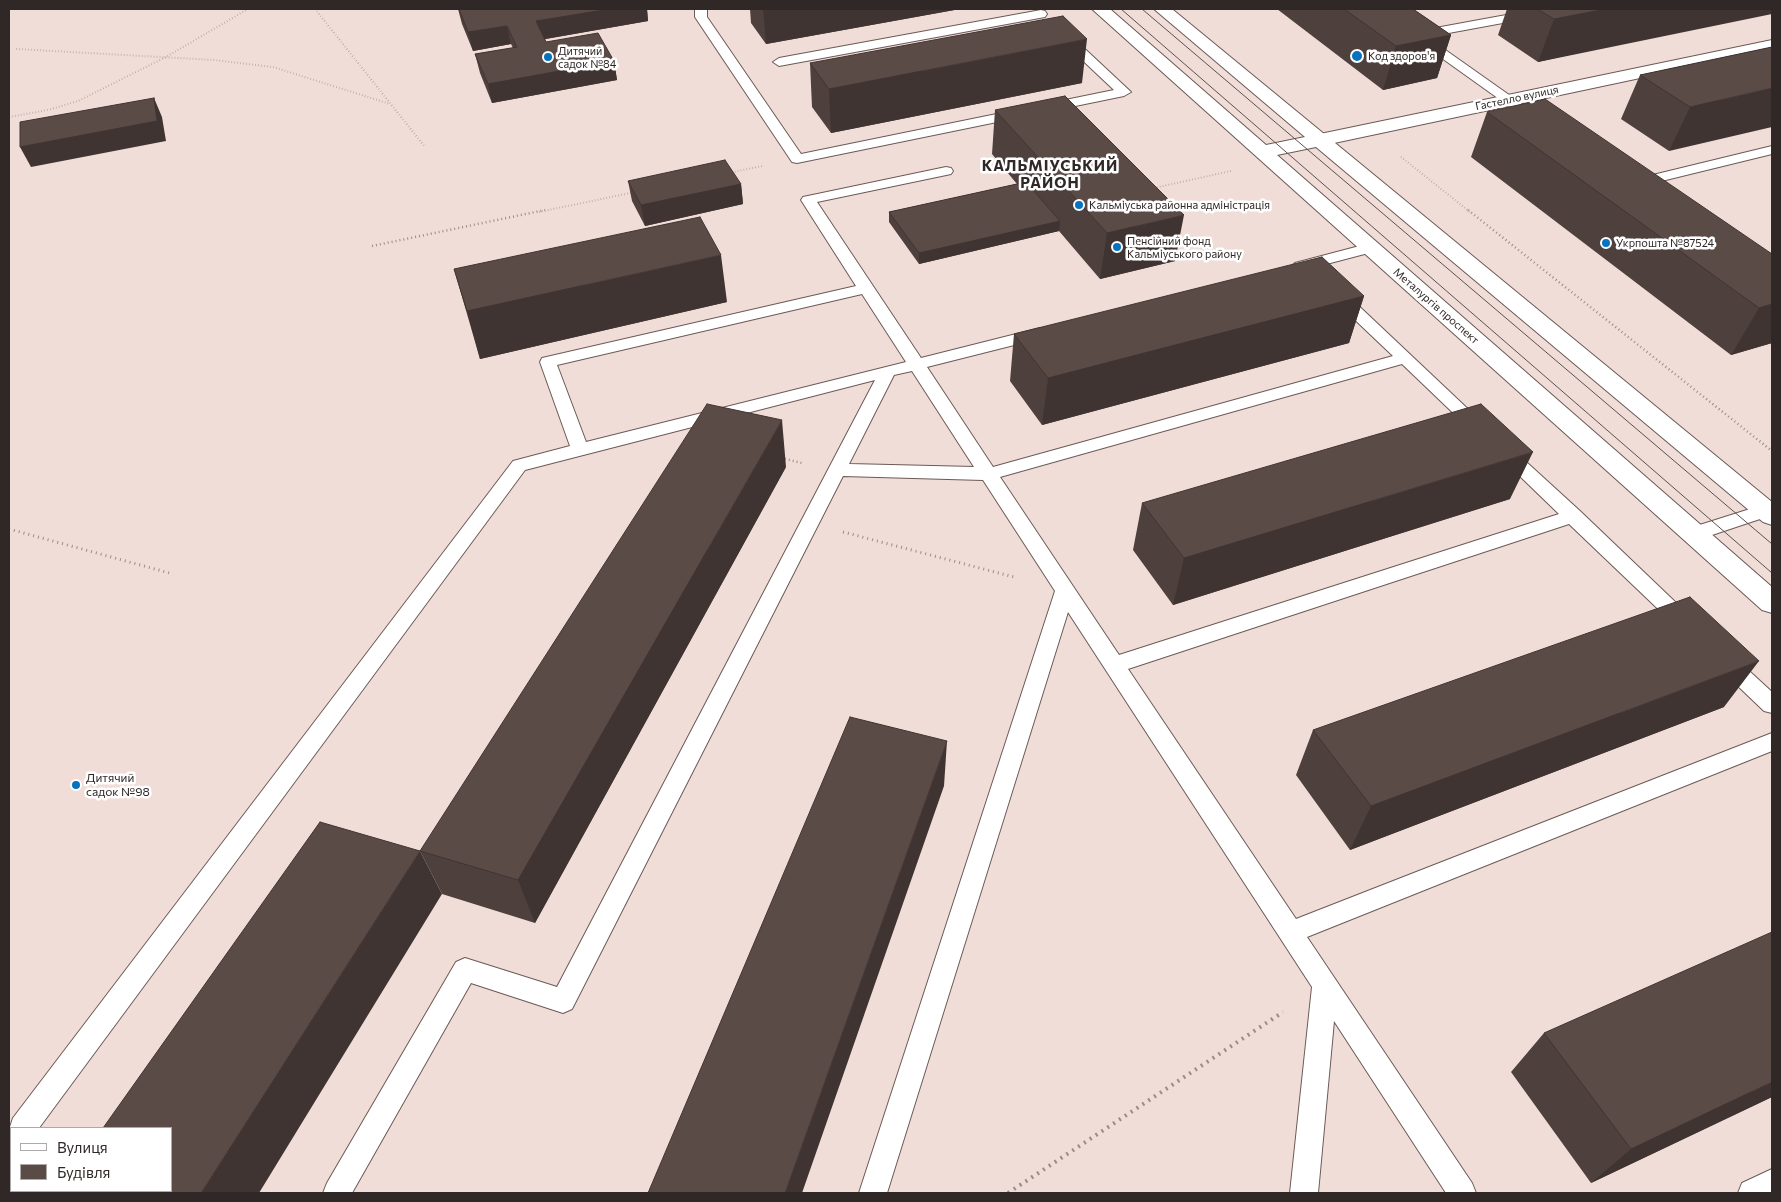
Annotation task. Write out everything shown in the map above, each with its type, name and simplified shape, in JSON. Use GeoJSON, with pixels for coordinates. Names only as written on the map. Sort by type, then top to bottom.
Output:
{"type":"FeatureCollection","features":[{"type":"Feature","properties":{"kind":"main road","name":"Металургів проспект"},"geometry":{"type":"LineString","coordinates":[[1100,9],[1772,603]]}},
{"type":"Feature","properties":{"kind":"main road"},"geometry":{"type":"LineString","coordinates":[[1162,9],[1770,511]]}},
{"type":"Feature","properties":{"kind":"main road","name":"Гастелло вулиця"},"geometry":{"type":"LineString","coordinates":[[1262,152],[1772,45]]}},
{"type":"Feature","properties":{"kind":"lane"},"geometry":{"type":"LineString","coordinates":[[701,9],[701,17],[797,159],[1124,92],[1045,18],[779,62]]}},
{"type":"Feature","properties":{"kind":"lane"},"geometry":{"type":"LineString","coordinates":[[1379,9],[1552,130]]}},
{"type":"Feature","properties":{"kind":"lane"},"geometry":{"type":"LineString","coordinates":[[1416,35],[1557,9]]}},
{"type":"Feature","properties":{"kind":"lane"},"geometry":{"type":"LineString","coordinates":[[1646,196],[1626,182],[1772,150]]}},
{"type":"Feature","properties":{"kind":"lane"},"geometry":{"type":"LineString","coordinates":[[946,171],[808,200],[1462,1193]]}},
{"type":"Feature","properties":{"kind":"lane"},"geometry":{"type":"LineString","coordinates":[[1287,270],[1371,248]]}},
{"type":"Feature","properties":{"kind":"lane"},"geometry":{"type":"LineString","coordinates":[[1306,265],[1701,638]]}},
{"type":"Feature","properties":{"kind":"lane"},"geometry":{"type":"LineString","coordinates":[[580,450],[548,362],[866,288]]}},
{"type":"Feature","properties":{"kind":"lane"},"geometry":{"type":"LineString","coordinates":[[24,1127],[519,465],[1059,328]]}},
{"type":"Feature","properties":{"kind":"lane"},"geometry":{"type":"LineString","coordinates":[[837,470],[989,474],[1405,358]]}},
{"type":"Feature","properties":{"kind":"lane"},"geometry":{"type":"LineString","coordinates":[[337,1193],[465,970],[563,1001],[888,371]]}},
{"type":"Feature","properties":{"kind":"lane"},"geometry":{"type":"LineString","coordinates":[[1694,534],[1770,511]]}},
{"type":"Feature","properties":{"kind":"lane"},"geometry":{"type":"LineString","coordinates":[[1115,665],[1573,516]]}},
{"type":"Feature","properties":{"kind":"lane"},"geometry":{"type":"LineString","coordinates":[[873,1193],[1065,590]]}},
{"type":"Feature","properties":{"kind":"lane"},"geometry":{"type":"LineString","coordinates":[[1715,651],[1772,705]]}},
{"type":"Feature","properties":{"kind":"lane"},"geometry":{"type":"LineString","coordinates":[[1291,932],[1772,742]]}},
{"type":"Feature","properties":{"kind":"lane"},"geometry":{"type":"LineString","coordinates":[[1304,1193],[1325,985]]}},
{"type":"Feature","properties":{"kind":"lane"},"geometry":{"type":"LineString","coordinates":[[1752,1193],[1772,1183]]}},
{"type":"Feature","properties":{"kind":"path"},"geometry":{"type":"LineString","coordinates":[[9,118],[48,110],[78,101],[166,57],[248,9]]}},
{"type":"Feature","properties":{"kind":"path"},"geometry":{"type":"LineString","coordinates":[[315,9],[425,147]]}},
{"type":"Feature","properties":{"kind":"path"},"geometry":{"type":"LineString","coordinates":[[16,49],[214,60],[273,67],[390,104]]}},
{"type":"Feature","properties":{"kind":"path"},"geometry":{"type":"LineString","coordinates":[[1401,157],[1772,451]]}},
{"type":"Feature","properties":{"kind":"path"},"geometry":{"type":"LineString","coordinates":[[723,174],[797,159]]}},
{"type":"Feature","properties":{"kind":"path"},"geometry":{"type":"LineString","coordinates":[[1154,189],[1231,171]]}},
{"type":"Feature","properties":{"kind":"path"},"geometry":{"type":"LineString","coordinates":[[372,246],[635,192]]}},
{"type":"Feature","properties":{"kind":"path"},"geometry":{"type":"LineString","coordinates":[[780,458],[837,470]]}},
{"type":"Feature","properties":{"kind":"path"},"geometry":{"type":"LineString","coordinates":[[810,524],[1065,590]]}},
{"type":"Feature","properties":{"kind":"path"},"geometry":{"type":"LineString","coordinates":[[9,529],[172,574]]}},
{"type":"Feature","properties":{"kind":"path"},"geometry":{"type":"LineString","coordinates":[[1008,1193],[1325,985]]}},
{"type":"Feature","properties":{"kind":"building"},"geometry":{"type":"Polygon","coordinates":[[[459,9],[610,9],[536,21],[546,42],[598,33],[614,61],[488,84],[475,54],[517,47],[507,26],[468,32],[459,9]]]}},
{"type":"Feature","properties":{"kind":"building"},"geometry":{"type":"Polygon","coordinates":[[[1344,9],[1413,9],[1451,35],[1396,46],[1344,9]]]}},
{"type":"Feature","properties":{"kind":"building"},"geometry":{"type":"Polygon","coordinates":[[[1537,9],[1606,9],[1554,19],[1537,9]]]}},
{"type":"Feature","properties":{"kind":"building"},"geometry":{"type":"Polygon","coordinates":[[[1063,16],[1087,39],[829,89],[810,63],[1063,16]]]}},
{"type":"Feature","properties":{"kind":"building"},"geometry":{"type":"Polygon","coordinates":[[[1772,47],[1772,88],[1690,107],[1640,75],[1772,47]]]}},
{"type":"Feature","properties":{"kind":"building"},"geometry":{"type":"Polygon","coordinates":[[[1065,96],[1184,215],[1107,233],[995,110],[1065,96]]]}},
{"type":"Feature","properties":{"kind":"building"},"geometry":{"type":"Polygon","coordinates":[[[154,98],[157,121],[20,147],[20,122],[154,98]]]}},
{"type":"Feature","properties":{"kind":"building"},"geometry":{"type":"Polygon","coordinates":[[[1545,99],[1772,254],[1772,304],[1759,308],[1487,112],[1545,99]]]}},
{"type":"Feature","properties":{"kind":"building"},"geometry":{"type":"Polygon","coordinates":[[[725,160],[741,184],[641,205],[628,181],[725,160]]]}},
{"type":"Feature","properties":{"kind":"building"},"geometry":{"type":"Polygon","coordinates":[[[1026,182],[1060,221],[919,253],[889,212],[1026,182]]]}},
{"type":"Feature","properties":{"kind":"building"},"geometry":{"type":"Polygon","coordinates":[[[700,217],[721,255],[467,311],[454,269],[700,217]]]}},
{"type":"Feature","properties":{"kind":"building"},"geometry":{"type":"Polygon","coordinates":[[[1322,257],[1364,296],[1048,378],[1014,334],[1322,257]]]}},
{"type":"Feature","properties":{"kind":"building"},"geometry":{"type":"Polygon","coordinates":[[[707,404],[782,420],[518,880],[420,851],[707,404]]]}},
{"type":"Feature","properties":{"kind":"building"},"geometry":{"type":"Polygon","coordinates":[[[1481,404],[1533,452],[1184,558],[1142,503],[1481,404]]]}},
{"type":"Feature","properties":{"kind":"building"},"geometry":{"type":"Polygon","coordinates":[[[1690,597],[1759,661],[1371,806],[1313,730],[1690,597]]]}},
{"type":"Feature","properties":{"kind":"building"},"geometry":{"type":"Polygon","coordinates":[[[850,717],[947,741],[785,1193],[648,1193],[850,717]]]}},
{"type":"Feature","properties":{"kind":"building"},"geometry":{"type":"Polygon","coordinates":[[[320,822],[420,851],[201,1193],[57,1193],[172,1192],[172,1127],[104,1127],[320,822]]]}},
{"type":"Feature","properties":{"kind":"building"},"geometry":{"type":"Polygon","coordinates":[[[1772,932],[1772,1082],[1631,1149],[1544,1033],[1772,932]]]}},
{"type":"Feature","properties":{"kind":"tram line"},"geometry":{"type":"LineString","coordinates":[[1121,9],[1772,573]]}},
{"type":"Feature","properties":{"kind":"tram line"},"geometry":{"type":"LineString","coordinates":[[1142,9],[1772,544]]}},
{"type":"Feature","properties":{"kind":"place","name":"Код здоров'я"},"geometry":{"type":"Point","coordinates":[1357,56]}},
{"type":"Feature","properties":{"kind":"place","name":"Дитячий садок №84"},"geometry":{"type":"Point","coordinates":[548,57]}},
{"type":"Feature","properties":{"kind":"place","name":"Кальміуська районна адміністрація"},"geometry":{"type":"Point","coordinates":[1079,205]}},
{"type":"Feature","properties":{"kind":"place","name":"Укрпошта №87524"},"geometry":{"type":"Point","coordinates":[1606,243]}},
{"type":"Feature","properties":{"kind":"place","name":"Пенсійний фонд Кальміуського району"},"geometry":{"type":"Point","coordinates":[1117,247]}},
{"type":"Feature","properties":{"kind":"place","name":"Дитячий садок №98"},"geometry":{"type":"Point","coordinates":[76,785]}},
{"type":"Feature","properties":{"kind":"district","name":"КАЛЬМІУСЬКИЙ РАЙОН"},"geometry":{"type":"Point","coordinates":[1050,174]}}]}
